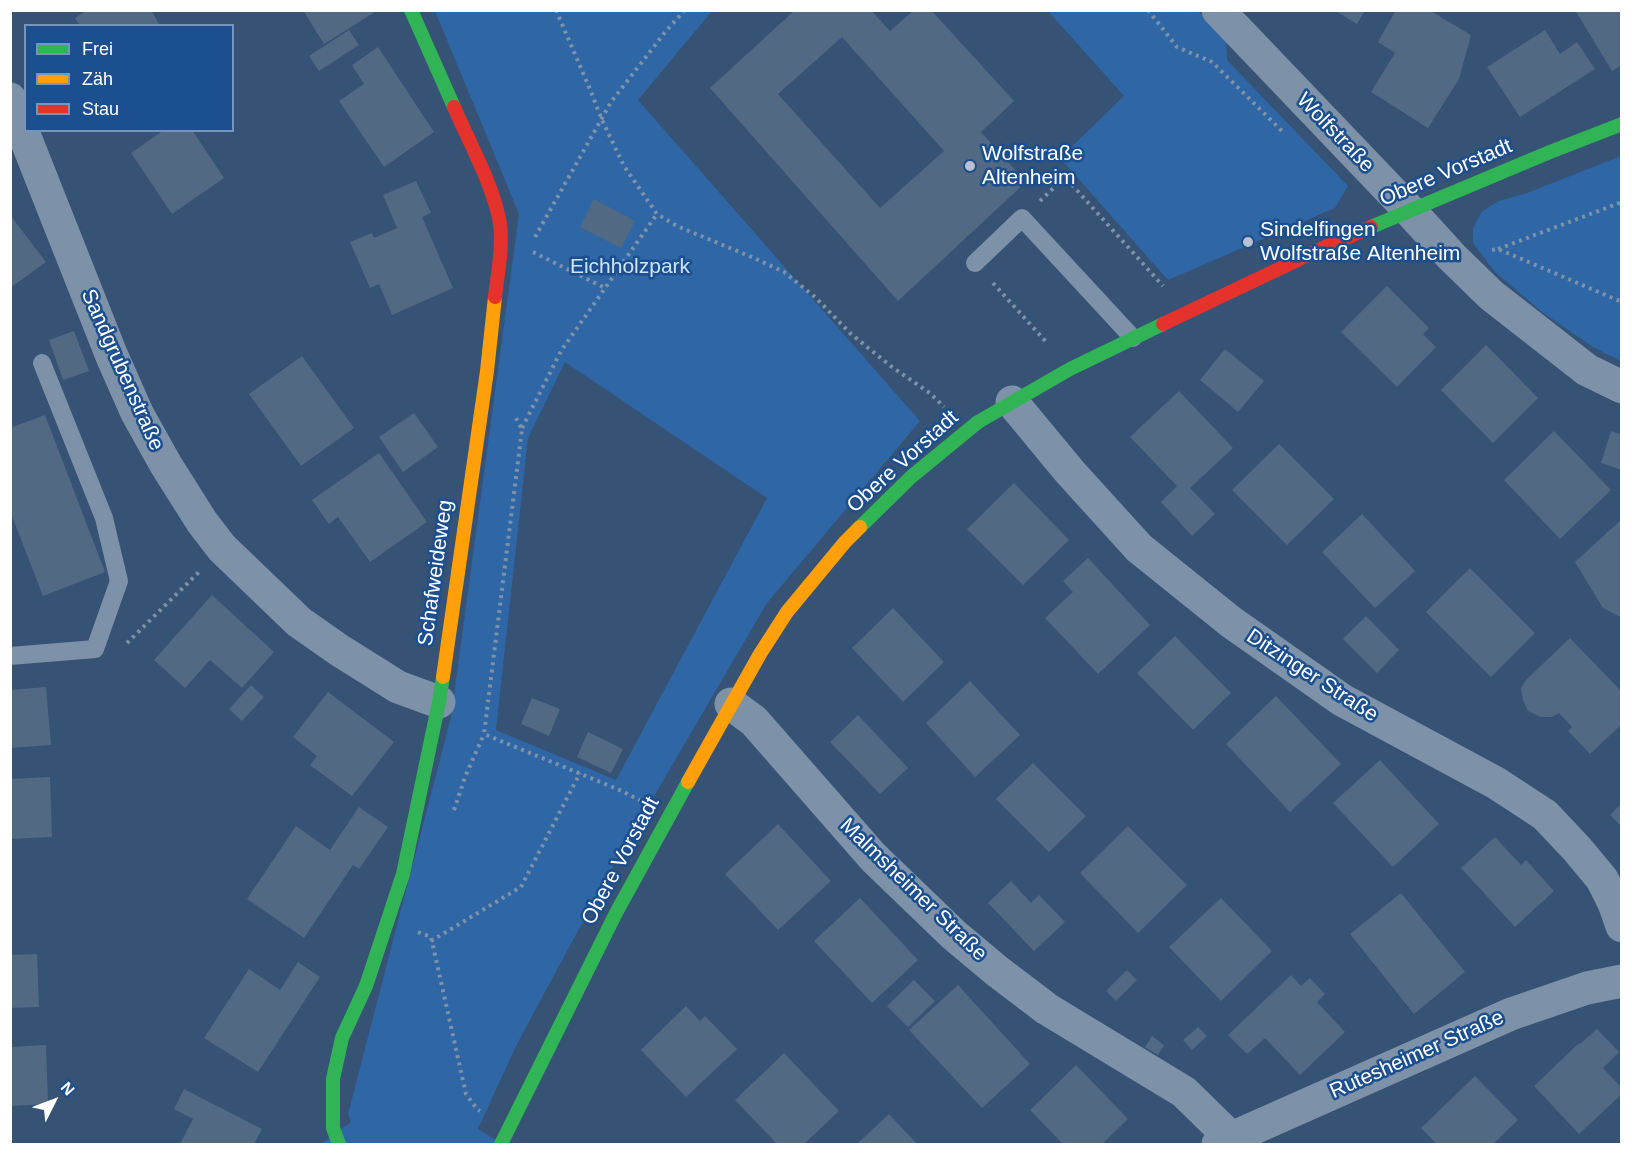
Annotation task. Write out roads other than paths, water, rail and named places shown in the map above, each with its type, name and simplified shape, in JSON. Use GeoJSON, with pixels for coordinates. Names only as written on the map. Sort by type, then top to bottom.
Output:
{"type":"FeatureCollection","features":[{"type":"Feature","properties":{"kind":"main road","name":"Schafweideweg"},"geometry":{"type":"LineString","coordinates":[[339,1144],[333,1128],[333,1079],[342,1038],[366,986],[403,874],[439,702],[487,371],[500,248],[499,219],[488,184],[411,10]]}},
{"type":"Feature","properties":{"kind":"main road","name":"Obere Vorstadt"},"geometry":{"type":"LineString","coordinates":[[508,1139],[616,913],[760,654],[787,612],[845,542],[911,477],[963,433],[1070,369],[1325,247],[1622,124]]}},
{"type":"Feature","properties":{"kind":"street","name":"Wolfstraße"},"geometry":{"type":"LineString","coordinates":[[1218,10],[1452,257],[1491,295],[1587,370],[1622,387]]}},
{"type":"Feature","properties":{"kind":"street","name":"Sandgrubenstraße"},"geometry":{"type":"LineString","coordinates":[[10,99],[111,354],[137,413],[202,522],[222,548],[299,622],[398,687],[439,702]]}},
{"type":"Feature","properties":{"kind":"street","name":"Ditzinger Straße"},"geometry":{"type":"LineString","coordinates":[[1012,402],[1070,472],[1140,548],[1231,622],[1342,700],[1496,783],[1545,815],[1602,879],[1622,926]]}},
{"type":"Feature","properties":{"kind":"street","name":"Malmsheimer Straße"},"geometry":{"type":"LineString","coordinates":[[731,704],[754,721],[873,857],[954,935],[1047,1009],[1184,1092],[1225,1141]]}},
{"type":"Feature","properties":{"kind":"street","name":"Rutesheimer Straße"},"geometry":{"type":"LineString","coordinates":[[1225,1141],[1511,1014],[1587,988],[1622,981]]}},
{"type":"Feature","properties":{"kind":"lane"},"geometry":{"type":"LineString","coordinates":[[975,263],[1022,218],[1133,338]]}},
{"type":"Feature","properties":{"kind":"lane"},"geometry":{"type":"LineString","coordinates":[[10,656],[95,649],[119,581],[105,518],[42,363]]}},
{"type":"Feature","properties":{"kind":"place","name":"Wolfstraße Altenheim"},"geometry":{"type":"Point","coordinates":[970,166]}},
{"type":"Feature","properties":{"kind":"place","name":"Sindelfingen Wolfstraße Altenheim"},"geometry":{"type":"Point","coordinates":[1248,242]}},
{"type":"Feature","properties":{"kind":"park label","name":"Eichholzpark"},"geometry":{"type":"Point","coordinates":[630,267]}}]}
